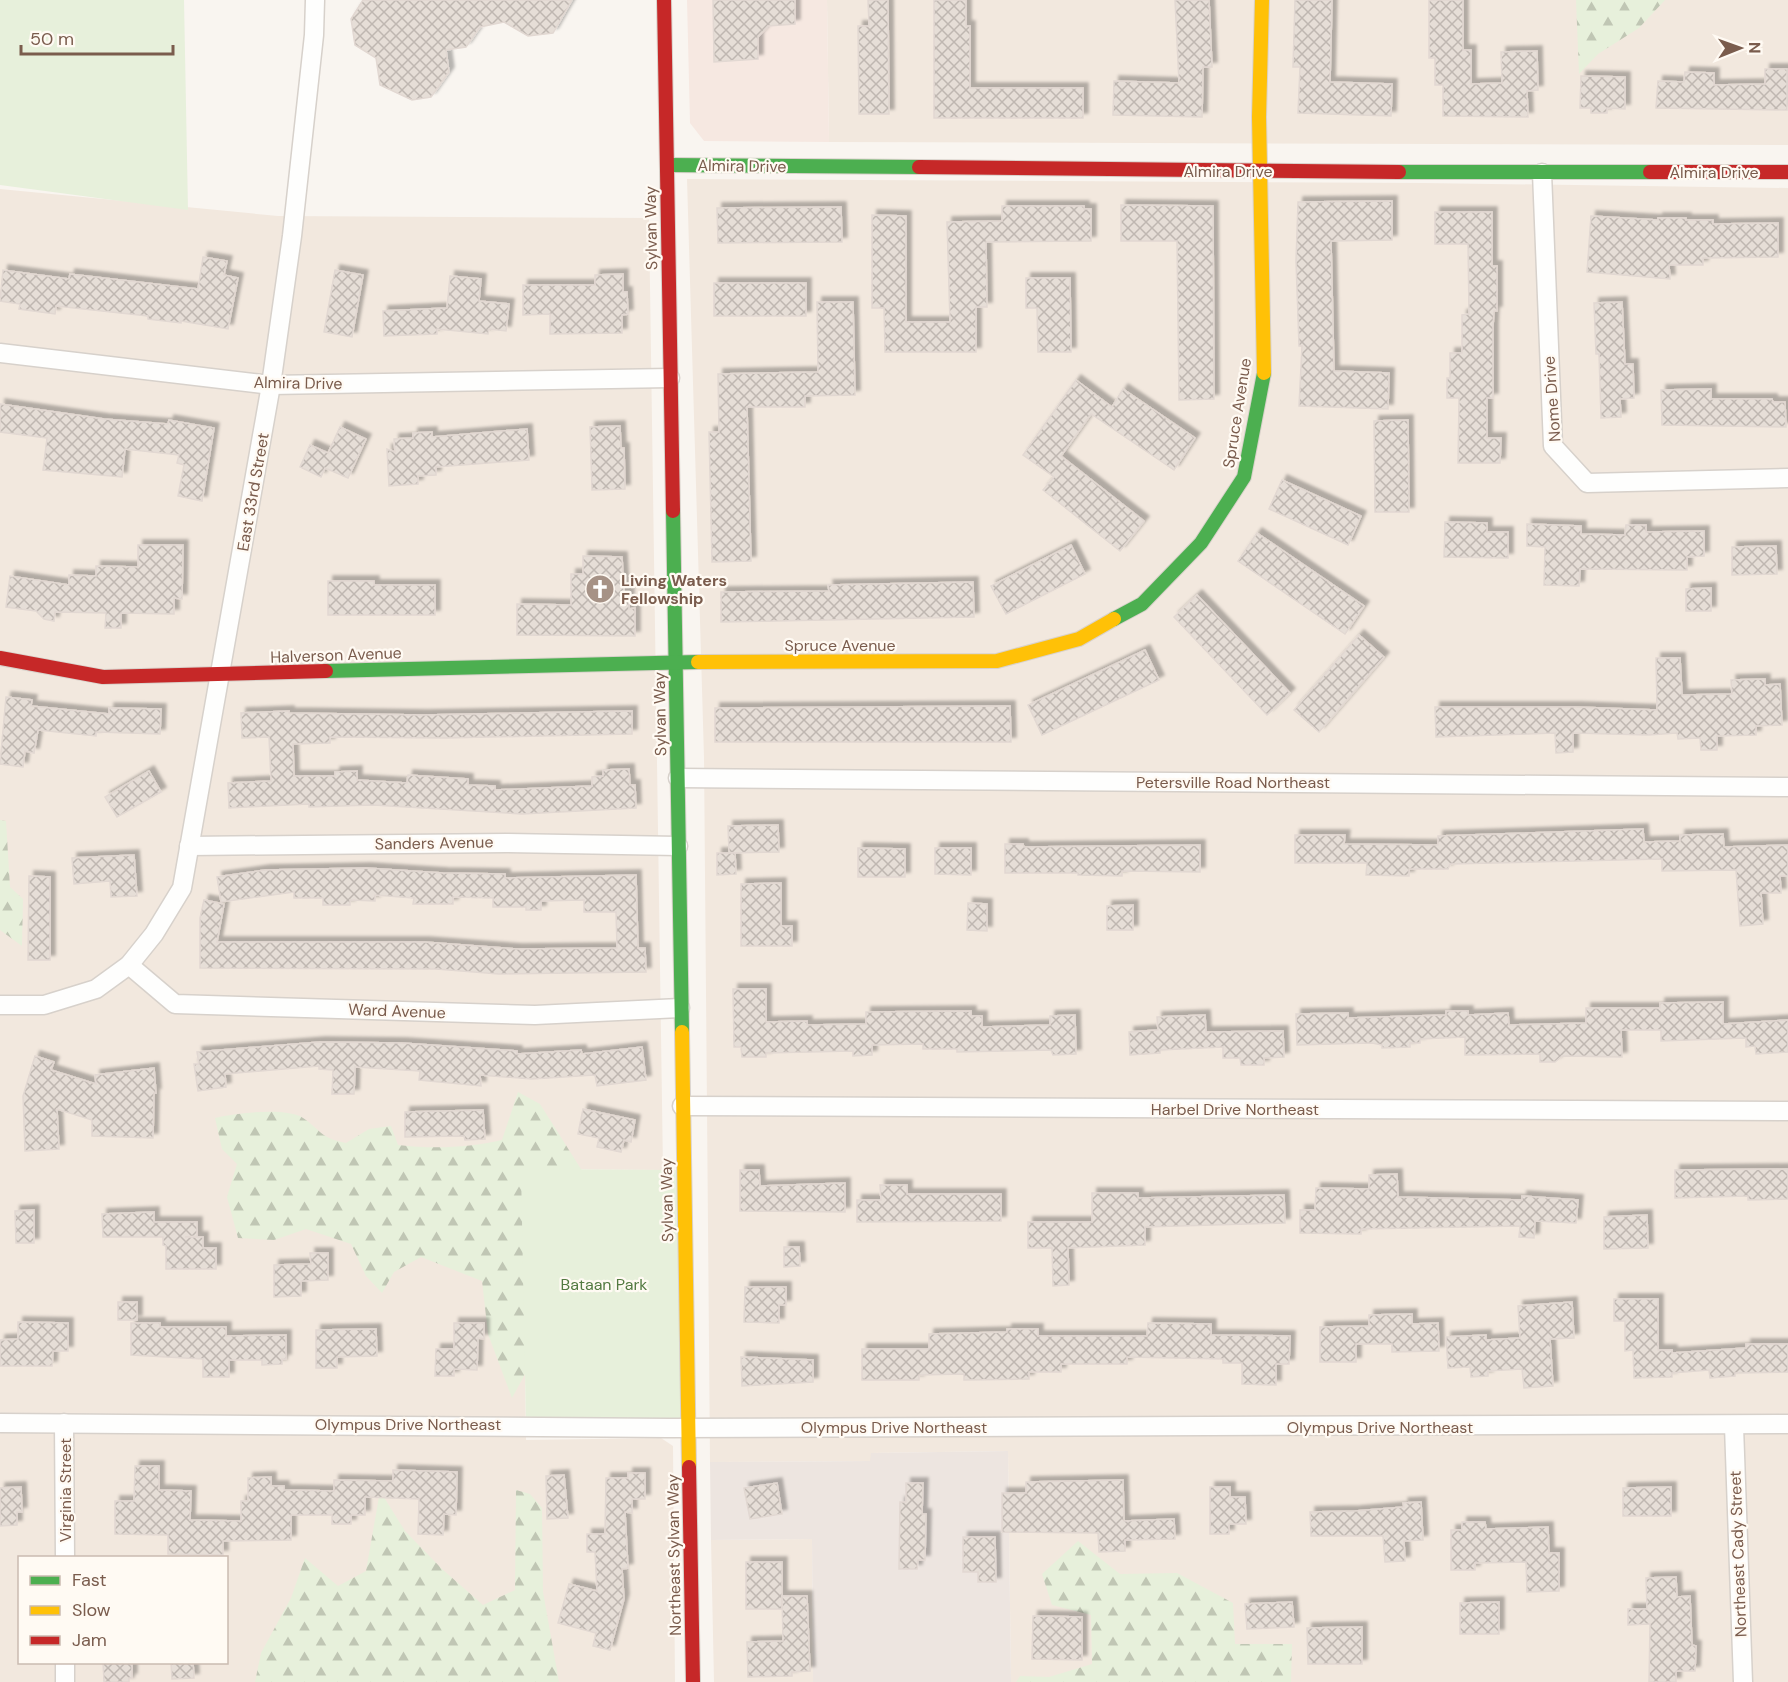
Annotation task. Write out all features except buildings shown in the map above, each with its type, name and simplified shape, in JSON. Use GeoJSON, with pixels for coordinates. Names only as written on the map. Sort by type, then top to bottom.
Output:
{"type":"FeatureCollection","features":[{"type":"Feature","properties":{"kind":"street","name":"East 33rd Street"},"geometry":{"type":"LineString","coordinates":[[0,1005],[44,1005],[96,989],[129,965],[154,934],[182,888],[222,674],[271,386],[306,106],[314,35],[315,0]]}},
{"type":"Feature","properties":{"kind":"street","name":"Sylvan Way"},"geometry":{"type":"LineString","coordinates":[[664,0],[688,1427]]}},
{"type":"Feature","properties":{"kind":"street","name":"Spruce Avenue"},"geometry":{"type":"LineString","coordinates":[[675,662],[997,661],[1079,639],[1142,603],[1202,543],[1244,477],[1264,372],[1262,171],[1259,117],[1262,0]]}},
{"type":"Feature","properties":{"kind":"street","name":"Almira Drive"},"geometry":{"type":"LineString","coordinates":[[667,165],[1542,173],[1788,172]]}},
{"type":"Feature","properties":{"kind":"street","name":"Nome Drive"},"geometry":{"type":"LineString","coordinates":[[1542,173],[1553,446],[1587,483],[1788,478]]}},
{"type":"Feature","properties":{"kind":"street","name":"Almira Drive"},"geometry":{"type":"LineString","coordinates":[[0,353],[271,386],[670,378]]}},
{"type":"Feature","properties":{"kind":"street","name":"Halverson Avenue"},"geometry":{"type":"LineString","coordinates":[[0,658],[103,677],[675,662]]}},
{"type":"Feature","properties":{"kind":"street","name":"Petersville Road Northeast"},"geometry":{"type":"LineString","coordinates":[[678,778],[1788,787]]}},
{"type":"Feature","properties":{"kind":"street","name":"Sanders Avenue"},"geometry":{"type":"LineString","coordinates":[[189,846],[506,843],[678,846]]}},
{"type":"Feature","properties":{"kind":"street","name":"Ward Avenue"},"geometry":{"type":"LineString","coordinates":[[129,965],[175,1004],[535,1015],[680,1008]]}},
{"type":"Feature","properties":{"kind":"street","name":"Harbel Drive Northeast"},"geometry":{"type":"LineString","coordinates":[[682,1106],[1788,1111]]}},
{"type":"Feature","properties":{"kind":"street","name":"Olympus Drive Northeast"},"geometry":{"type":"LineString","coordinates":[[0,1423],[688,1427],[1734,1426],[1788,1424]]}},
{"type":"Feature","properties":{"kind":"street","name":"Virginia Street"},"geometry":{"type":"LineString","coordinates":[[64,1423],[65,1556]]}},
{"type":"Feature","properties":{"kind":"street","name":"Northeast Cady Street"},"geometry":{"type":"LineString","coordinates":[[1734,1426],[1743,1682]]}},
{"type":"Feature","properties":{"kind":"street","name":"Northeast Sylvan Way"},"geometry":{"type":"LineString","coordinates":[[688,1427],[693,1682]]}},
{"type":"Feature","properties":{"kind":"street"},"geometry":{"type":"LineString","coordinates":[[65,1664],[66,1682]]}},
{"type":"Feature","properties":{"kind":"shaded area"},"geometry":{"type":"Polygon","coordinates":[[[687,0],[827,0],[829,142],[704,141],[690,123],[687,0]]]}},
{"type":"Feature","properties":{"kind":"shaded area"},"geometry":{"type":"Polygon","coordinates":[[[827,0],[1788,0],[1788,145],[829,142],[827,0]]]}},
{"type":"Feature","properties":{"kind":"shaded area"},"geometry":{"type":"Polygon","coordinates":[[[687,179],[1424,183],[1788,188],[1788,1682],[1011,1682],[1008,1451],[871,1453],[871,1461],[710,1462],[704,757],[687,179]]]}},
{"type":"Feature","properties":{"kind":"shaded area"},"geometry":{"type":"Polygon","coordinates":[[[0,189],[278,216],[649,218],[663,1170],[522,1169],[526,1440],[661,1438],[673,1446],[675,1682],[0,1682],[0,189]]]}},
{"type":"Feature","properties":{"kind":"shaded area"},"geometry":{"type":"Polygon","coordinates":[[[1008,1451],[1011,1682],[813,1682],[812,1539],[711,1540],[710,1462],[870,1461],[871,1453],[1008,1451]]]}},
{"type":"Feature","properties":{"kind":"shaded area"},"geometry":{"type":"Polygon","coordinates":[[[812,1539],[813,1682],[714,1682],[711,1540],[812,1539]]]}},
{"type":"Feature","properties":{"kind":"green space"},"geometry":{"type":"Polygon","coordinates":[[[0,0],[184,0],[188,210],[0,185],[0,0]]]}},
{"type":"Feature","properties":{"kind":"green space"},"geometry":{"type":"Polygon","coordinates":[[[1576,0],[1665,0],[1639,28],[1598,54],[1579,74],[1576,0]]]}},
{"type":"Feature","properties":{"kind":"green space"},"geometry":{"type":"Polygon","coordinates":[[[0,820],[6,821],[10,887],[23,899],[22,946],[0,930],[0,820]]]}},
{"type":"Feature","properties":{"kind":"green space"},"geometry":{"type":"Polygon","coordinates":[[[518,1092],[540,1104],[591,1185],[547,1334],[512,1398],[488,1334],[482,1281],[421,1257],[394,1272],[382,1293],[366,1276],[351,1244],[306,1229],[274,1240],[238,1238],[227,1197],[237,1164],[222,1149],[215,1118],[247,1113],[285,1113],[303,1118],[326,1136],[346,1143],[369,1129],[391,1126],[398,1145],[463,1146],[502,1140],[518,1092]]]}},
{"type":"Feature","properties":{"kind":"green space","name":"Bataan Park"},"geometry":{"type":"Polygon","coordinates":[[[521,1169],[682,1170],[688,1427],[526,1425],[521,1169]]]}},
{"type":"Feature","properties":{"kind":"green space"},"geometry":{"type":"Polygon","coordinates":[[[516,1490],[530,1494],[542,1508],[543,1592],[559,1682],[255,1682],[261,1653],[291,1598],[305,1558],[338,1586],[366,1571],[380,1491],[405,1531],[442,1569],[483,1605],[515,1590],[516,1490]]]}},
{"type":"Feature","properties":{"kind":"green space"},"geometry":{"type":"Polygon","coordinates":[[[1078,1541],[1120,1574],[1177,1573],[1233,1603],[1235,1644],[1292,1644],[1291,1682],[1016,1682],[1020,1676],[1049,1677],[1092,1664],[1091,1615],[1052,1605],[1042,1574],[1078,1541]]]}},
{"type":"Feature","properties":{"kind":"traffic: fast"},"geometry":{"type":"LineString","coordinates":[[667,165],[919,167]]}},
{"type":"Feature","properties":{"kind":"traffic: fast"},"geometry":{"type":"LineString","coordinates":[[1399,172],[1650,172]]}},
{"type":"Feature","properties":{"kind":"traffic: fast"},"geometry":{"type":"LineString","coordinates":[[1114,619],[1142,604],[1201,543],[1244,477],[1264,373]]}},
{"type":"Feature","properties":{"kind":"traffic: fast"},"geometry":{"type":"LineString","coordinates":[[673,511],[682,1032]]}},
{"type":"Feature","properties":{"kind":"traffic: fast"},"geometry":{"type":"LineString","coordinates":[[326,671],[698,662]]}},
{"type":"Feature","properties":{"kind":"traffic: slow"},"geometry":{"type":"LineString","coordinates":[[1262,0],[1259,117],[1264,373]]}},
{"type":"Feature","properties":{"kind":"traffic: slow"},"geometry":{"type":"LineString","coordinates":[[698,662],[997,661],[1079,639],[1114,619]]}},
{"type":"Feature","properties":{"kind":"traffic: slow"},"geometry":{"type":"LineString","coordinates":[[682,1032],[689,1467]]}},
{"type":"Feature","properties":{"kind":"traffic: jam"},"geometry":{"type":"LineString","coordinates":[[664,0],[673,511]]}},
{"type":"Feature","properties":{"kind":"traffic: jam"},"geometry":{"type":"LineString","coordinates":[[919,167],[1399,172]]}},
{"type":"Feature","properties":{"kind":"traffic: jam"},"geometry":{"type":"LineString","coordinates":[[1650,172],[1788,172]]}},
{"type":"Feature","properties":{"kind":"traffic: jam"},"geometry":{"type":"LineString","coordinates":[[0,658],[103,677],[326,671]]}},
{"type":"Feature","properties":{"kind":"traffic: jam"},"geometry":{"type":"LineString","coordinates":[[689,1467],[693,1682]]}},
{"type":"Feature","properties":{"kind":"place","name":"Living Waters Fellowship"},"geometry":{"type":"Point","coordinates":[600,589]}}]}
